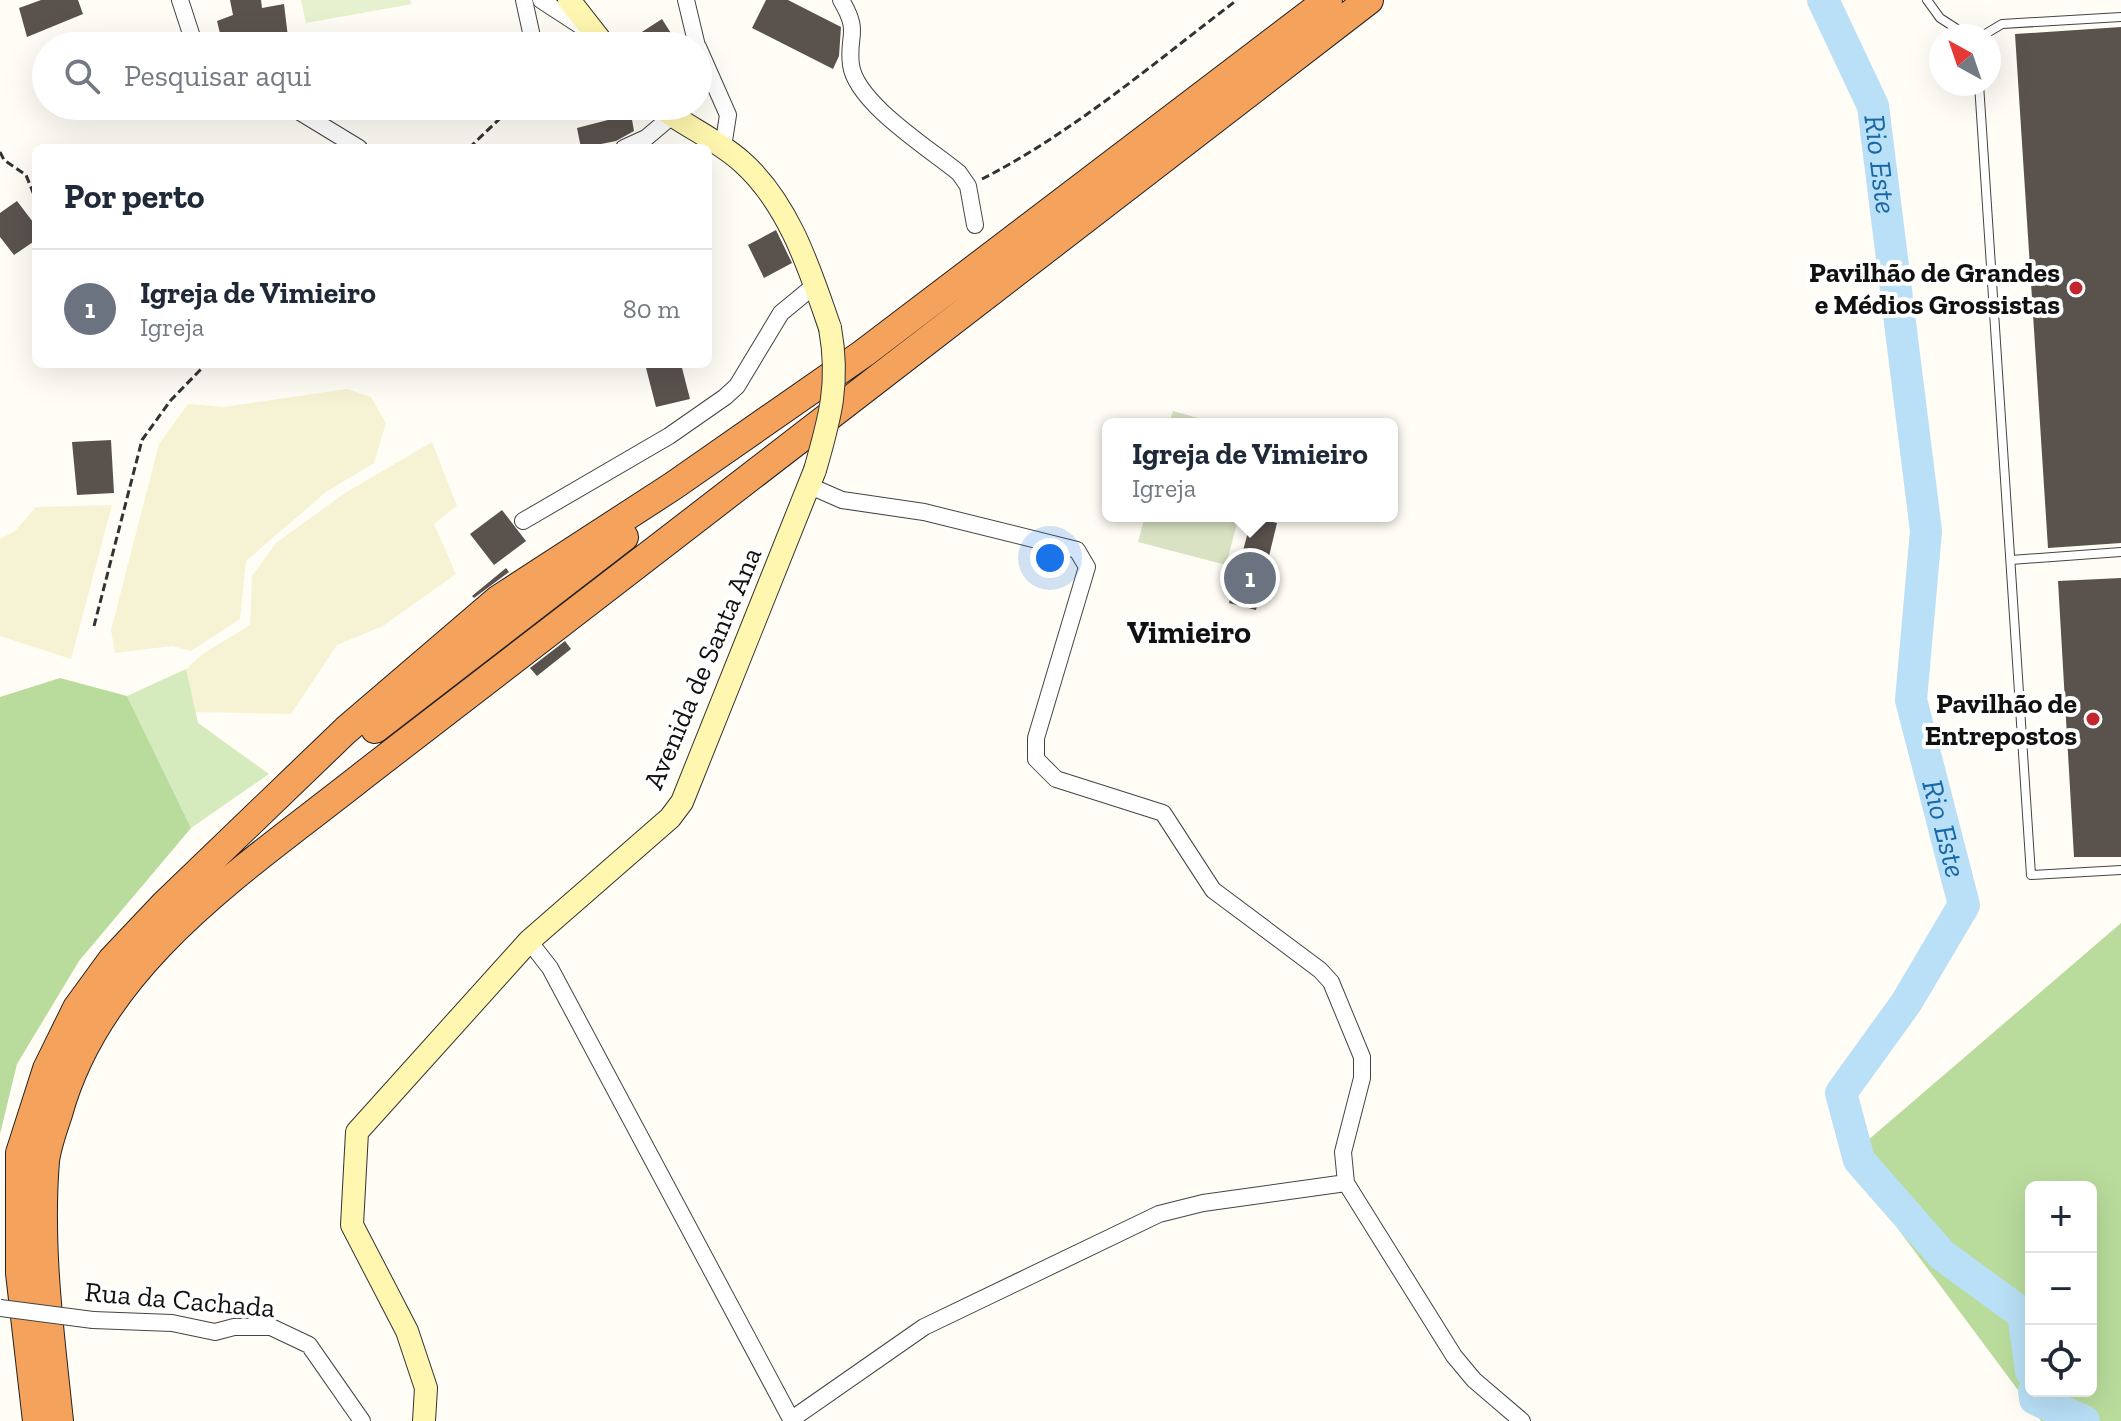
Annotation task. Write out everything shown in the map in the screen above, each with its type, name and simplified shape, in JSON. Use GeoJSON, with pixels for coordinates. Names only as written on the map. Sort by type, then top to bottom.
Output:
{"type":"FeatureCollection","features":[{"type":"Feature","properties":{"kind":"highway"},"geometry":{"type":"LineString","coordinates":[[37,1421],[20,1273],[20,1153],[47,1069],[77,1008],[112,960],[164,905],[346,730],[499,599],[673,486],[864,353],[1328,0]]}},
{"type":"Feature","properties":{"kind":"highway"},"geometry":{"type":"LineString","coordinates":[[59,1421],[44,1270],[45,1158],[68,1076],[96,1022],[132,972],[189,917],[365,774],[1369,0]]}},
{"type":"Feature","properties":{"kind":"street"},"geometry":{"type":"LineString","coordinates":[[180,0],[190,32]]}},
{"type":"Feature","properties":{"kind":"street"},"geometry":{"type":"LineString","coordinates":[[524,0],[531,32]]}},
{"type":"Feature","properties":{"kind":"street"},"geometry":{"type":"LineString","coordinates":[[541,0],[588,32]]}},
{"type":"Feature","properties":{"kind":"street"},"geometry":{"type":"LineString","coordinates":[[569,0],[594,32]]}},
{"type":"Feature","properties":{"kind":"street"},"geometry":{"type":"LineString","coordinates":[[686,0],[694,32]]}},
{"type":"Feature","properties":{"kind":"street"},"geometry":{"type":"LineString","coordinates":[[841,0],[855,27],[850,63],[860,86],[877,106],[959,173],[968,186],[975,225]]}},
{"type":"Feature","properties":{"kind":"street"},"geometry":{"type":"LineString","coordinates":[[712,79],[728,115],[723,147]]}},
{"type":"Feature","properties":{"kind":"street"},"geometry":{"type":"LineString","coordinates":[[313,120],[352,144]]}},
{"type":"Feature","properties":{"kind":"street"},"geometry":{"type":"LineString","coordinates":[[633,144],[646,138],[659,120]]}},
{"type":"Feature","properties":{"kind":"street","name":"Avenida de Santa Ana"},"geometry":{"type":"LineString","coordinates":[[424,1421],[426,1388],[407,1331],[352,1225],[357,1132],[529,941],[670,818],[682,802],[812,478],[834,405],[836,360],[830,328],[797,239],[770,194],[743,162],[680,120]]}},
{"type":"Feature","properties":{"kind":"street"},"geometry":{"type":"LineString","coordinates":[[523,521],[669,436],[725,397],[737,386],[781,313],[815,285]]}},
{"type":"Feature","properties":{"kind":"street"},"geometry":{"type":"LineString","coordinates":[[812,478],[842,500],[924,512],[1077,550],[1082,555],[1087,567],[1036,738],[1036,759],[1056,779],[1163,813],[1213,890],[1331,982],[1362,1057],[1362,1078],[1343,1152],[1346,1183],[1454,1356],[1474,1380],[1522,1421]]}},
{"type":"Feature","properties":{"kind":"street"},"geometry":{"type":"LineString","coordinates":[[529,941],[550,968],[792,1420],[924,1327],[1159,1214],[1203,1203],[1346,1183]]}},
{"type":"Feature","properties":{"kind":"street","name":"Rua da Cachada"},"geometry":{"type":"LineString","coordinates":[[0,1308],[93,1320],[172,1323],[215,1332],[234,1327],[271,1327],[309,1345],[362,1421]]}},
{"type":"Feature","properties":{"kind":"lane"},"geometry":{"type":"LineString","coordinates":[[1927,0],[1940,18],[1949,24]]}},
{"type":"Feature","properties":{"kind":"lane"},"geometry":{"type":"LineString","coordinates":[[2001,25],[2121,17]]}},
{"type":"Feature","properties":{"kind":"lane"},"geometry":{"type":"LineString","coordinates":[[1980,96],[2031,875],[2121,870]]}},
{"type":"Feature","properties":{"kind":"lane"},"geometry":{"type":"LineString","coordinates":[[2011,560],[2121,552]]}},
{"type":"Feature","properties":{"kind":"path"},"geometry":{"type":"LineString","coordinates":[[968,186],[1018,161],[1075,123],[1237,0]]}},
{"type":"Feature","properties":{"kind":"path"},"geometry":{"type":"LineString","coordinates":[[473,144],[498,120]]}},
{"type":"Feature","properties":{"kind":"path"},"geometry":{"type":"LineString","coordinates":[[0,152],[4,160],[26,175],[32,190]]}},
{"type":"Feature","properties":{"kind":"path"},"geometry":{"type":"LineString","coordinates":[[94,626],[142,440],[171,400],[202,368]]}},
{"type":"Feature","properties":{"kind":"shaded area"},"geometry":{"type":"Polygon","coordinates":[[[347,389],[371,397],[386,423],[374,463],[326,492],[246,561],[240,619],[191,651],[172,646],[115,653],[111,630],[159,444],[188,404],[224,407],[347,389]]]}},
{"type":"Feature","properties":{"kind":"shaded area"},"geometry":{"type":"Polygon","coordinates":[[[432,442],[457,506],[434,524],[456,574],[383,626],[337,645],[291,714],[195,712],[186,669],[204,653],[250,625],[252,576],[276,543],[345,493],[432,442]]]}},
{"type":"Feature","properties":{"kind":"shaded area"},"geometry":{"type":"Polygon","coordinates":[[[112,505],[71,659],[0,636],[0,539],[15,531],[36,507],[112,505]]]}},
{"type":"Feature","properties":{"kind":"green space"},"geometry":{"type":"Polygon","coordinates":[[[301,0],[410,0],[412,4],[306,23],[301,0]]]}},
{"type":"Feature","properties":{"kind":"green space"},"geometry":{"type":"Polygon","coordinates":[[[1173,411],[1198,418],[1171,418],[1173,411]]]}},
{"type":"Feature","properties":{"kind":"green space"},"geometry":{"type":"Polygon","coordinates":[[[1143,522],[1237,522],[1226,565],[1138,542],[1143,522]]]}},
{"type":"Feature","properties":{"kind":"green space"},"geometry":{"type":"Polygon","coordinates":[[[186,669],[198,723],[269,774],[191,828],[127,696],[186,669]]]}},
{"type":"Feature","properties":{"kind":"green space"},"geometry":{"type":"Polygon","coordinates":[[[60,678],[127,696],[191,828],[79,961],[17,1064],[0,1134],[0,697],[60,678]]]}},
{"type":"Feature","properties":{"kind":"green space"},"geometry":{"type":"Polygon","coordinates":[[[2121,923],[2121,1421],[2041,1421],[1846,1159],[2121,923]]]}},
{"type":"Feature","properties":{"kind":"building"},"geometry":{"type":"Polygon","coordinates":[[[41,0],[78,0],[83,14],[32,32],[27,37],[19,8],[41,0]]]}},
{"type":"Feature","properties":{"kind":"building"},"geometry":{"type":"Polygon","coordinates":[[[230,0],[261,0],[262,8],[284,4],[287,32],[220,32],[217,21],[233,15],[230,0]]]}},
{"type":"Feature","properties":{"kind":"building"},"geometry":{"type":"Polygon","coordinates":[[[766,0],[788,0],[841,27],[839,56],[833,69],[752,28],[766,0]]]}},
{"type":"Feature","properties":{"kind":"building"},"geometry":{"type":"Polygon","coordinates":[[[662,19],[670,32],[642,32],[662,19]]]}},
{"type":"Feature","properties":{"kind":"building","name":"Pavilhão de Grandes e Médios Grossistas"},"geometry":{"type":"Polygon","coordinates":[[[2121,27],[2121,543],[2048,548],[2015,34],[2121,27]]]}},
{"type":"Feature","properties":{"kind":"building"},"geometry":{"type":"Polygon","coordinates":[[[608,120],[632,120],[634,131],[616,141],[580,144],[577,128],[608,120]]]}},
{"type":"Feature","properties":{"kind":"building"},"geometry":{"type":"Polygon","coordinates":[[[17,201],[32,221],[32,243],[14,255],[0,237],[0,213],[17,201]]]}},
{"type":"Feature","properties":{"kind":"building"},"geometry":{"type":"Polygon","coordinates":[[[776,230],[792,263],[764,278],[748,245],[776,230]]]}},
{"type":"Feature","properties":{"kind":"building"},"geometry":{"type":"Polygon","coordinates":[[[646,368],[682,368],[690,399],[656,407],[646,368]]]}},
{"type":"Feature","properties":{"kind":"building"},"geometry":{"type":"Polygon","coordinates":[[[111,440],[114,493],[77,495],[72,442],[111,440]]]}},
{"type":"Feature","properties":{"kind":"building"},"geometry":{"type":"Polygon","coordinates":[[[502,510],[526,541],[494,565],[470,534],[502,510]]]}},
{"type":"Feature","properties":{"kind":"building"},"geometry":{"type":"Polygon","coordinates":[[[1251,522],[1277,523],[1256,610],[1229,603],[1251,522]]]}},
{"type":"Feature","properties":{"kind":"building"},"geometry":{"type":"Polygon","coordinates":[[[506,568],[509,572],[474,598],[472,596],[506,568]]]}},
{"type":"Feature","properties":{"kind":"building","name":"Pavilhão de Entrepostos"},"geometry":{"type":"Polygon","coordinates":[[[2121,578],[2121,857],[2074,857],[2058,581],[2121,578]]]}},
{"type":"Feature","properties":{"kind":"building"},"geometry":{"type":"Polygon","coordinates":[[[565,641],[571,649],[537,676],[530,668],[565,641]]]}},
{"type":"Feature","properties":{"kind":"waterway","name":"Rio Este"},"geometry":{"type":"LineString","coordinates":[[1823,0],[1873,106],[1926,531],[1911,700],[1964,905],[1906,1003],[1841,1093],[1859,1160],[1942,1255],[2023,1314],[2025,1328]]}},
{"type":"Feature","properties":{"kind":"waterway","name":"Rio Este"},"geometry":{"type":"LineString","coordinates":[[2035,1397],[2084,1421]]}},
{"type":"Feature","properties":{"kind":"place","name":"Pavilhão de Grandes e Médios Grossistas"},"geometry":{"type":"Point","coordinates":[2076,288]}},
{"type":"Feature","properties":{"kind":"place","name":"Igreja de Vimieiro"},"geometry":{"type":"Point","coordinates":[1250,578]}},
{"type":"Feature","properties":{"kind":"place","name":"Pavilhão de Entrepostos"},"geometry":{"type":"Point","coordinates":[2093,719]}},
{"type":"Feature","properties":{"kind":"district","name":"Vimieiro"},"geometry":{"type":"Point","coordinates":[1189,632]}}]}
